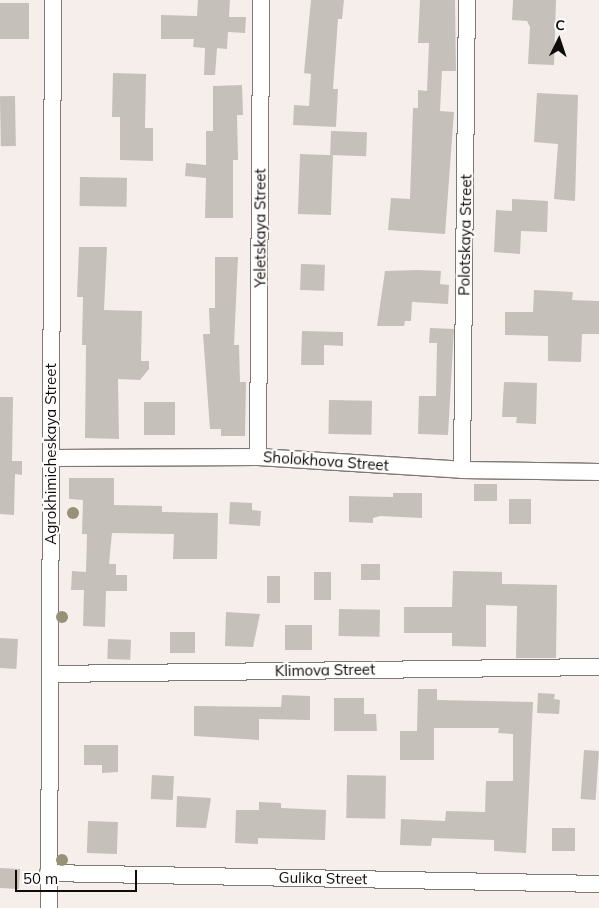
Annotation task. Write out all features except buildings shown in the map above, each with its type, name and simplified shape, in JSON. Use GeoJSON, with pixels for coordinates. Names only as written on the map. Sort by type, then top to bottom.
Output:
{"type":"FeatureCollection","features":[{"type":"Feature","properties":{"kind":"street","name":"Agrokhimicheskaya Street"},"geometry":{"type":"LineString","coordinates":[[49,908],[53,458],[49,269],[53,0]]}},
{"type":"Feature","properties":{"kind":"street","name":"Yeletskaya Street"},"geometry":{"type":"LineString","coordinates":[[258,457],[261,0]]}},
{"type":"Feature","properties":{"kind":"street","name":"Polotskaya Street"},"geometry":{"type":"LineString","coordinates":[[462,470],[467,0]]}},
{"type":"Feature","properties":{"kind":"street","name":"Sholokhova Street"},"geometry":{"type":"LineString","coordinates":[[53,458],[258,457],[462,470],[599,472]]}},
{"type":"Feature","properties":{"kind":"street","name":"Klimova Street"},"geometry":{"type":"LineString","coordinates":[[51,674],[599,667]]}},
{"type":"Feature","properties":{"kind":"street","name":"Gulika Street"},"geometry":{"type":"LineString","coordinates":[[48,873],[599,884]]}}]}
